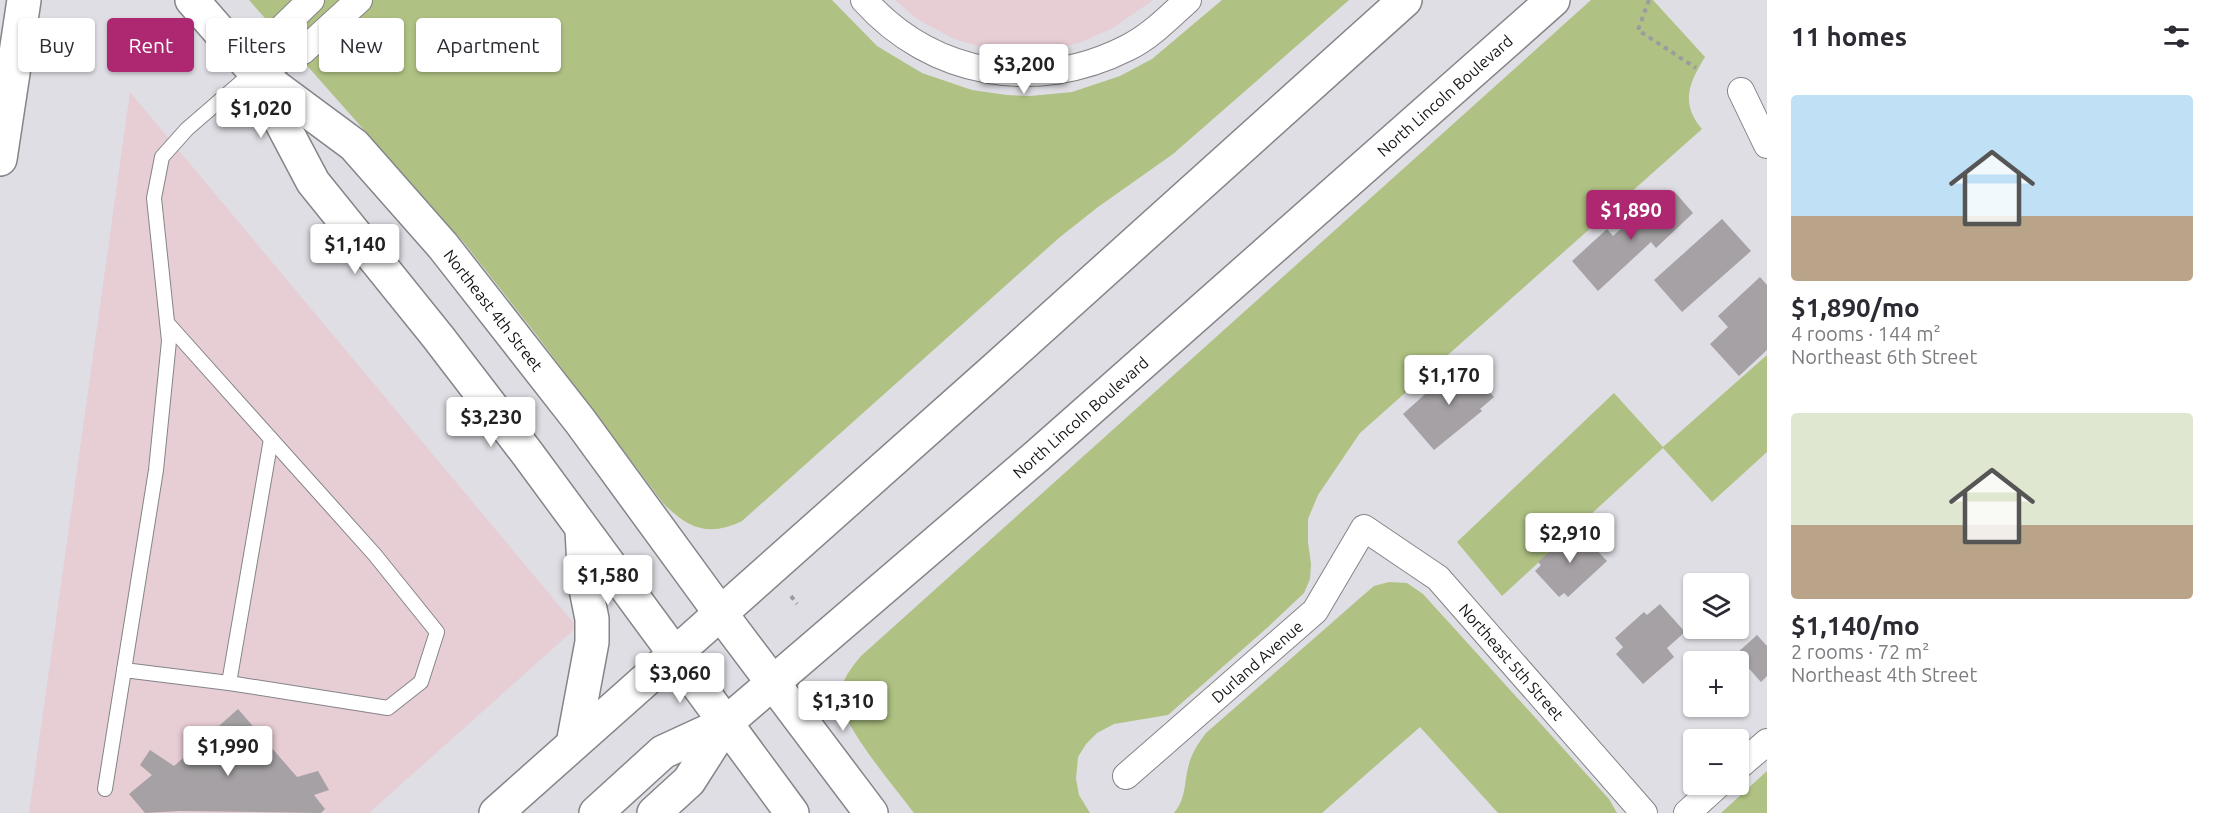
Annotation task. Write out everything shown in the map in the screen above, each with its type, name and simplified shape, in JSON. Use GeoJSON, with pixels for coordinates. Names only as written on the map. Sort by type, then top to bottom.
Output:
{"type":"FeatureCollection","features":[{"type":"Feature","properties":{"kind":"main road"},"geometry":{"type":"LineString","coordinates":[[0,159],[24,0]]}},
{"type":"Feature","properties":{"kind":"main road","name":"Northeast 4th Street"},"geometry":{"type":"LineString","coordinates":[[192,0],[208,18]]}},
{"type":"Feature","properties":{"kind":"main road"},"geometry":{"type":"LineString","coordinates":[[496,813],[1405,0]]}},
{"type":"Feature","properties":{"kind":"main road","name":"North Lincoln Boulevard"},"geometry":{"type":"LineString","coordinates":[[596,813],[663,752],[726,723],[1046,449],[1553,0]]}},
{"type":"Feature","properties":{"kind":"main road","name":"Northeast 4th Street"},"geometry":{"type":"LineString","coordinates":[[255,72],[313,182],[527,453],[792,813]]}},
{"type":"Feature","properties":{"kind":"main road","name":"Northeast 4th Street"},"geometry":{"type":"LineString","coordinates":[[255,72],[354,145],[435,238],[580,421],[721,614],[871,813]]}},
{"type":"Feature","properties":{"kind":"main road"},"geometry":{"type":"LineString","coordinates":[[573,744],[592,642],[592,619],[585,584],[582,530]]}},
{"type":"Feature","properties":{"kind":"main road"},"geometry":{"type":"LineString","coordinates":[[654,813],[689,781],[726,723]]}},
{"type":"Feature","properties":{"kind":"street"},"geometry":{"type":"LineString","coordinates":[[292,18],[310,0]]}},
{"type":"Feature","properties":{"kind":"street"},"geometry":{"type":"LineString","coordinates":[[307,47],[359,0]]}},
{"type":"Feature","properties":{"kind":"street"},"geometry":{"type":"LineString","coordinates":[[864,0],[889,26],[927,51],[977,68],[1002,73],[1028,74],[1082,67],[1129,48],[1188,0]]}},
{"type":"Feature","properties":{"kind":"street"},"geometry":{"type":"LineString","coordinates":[[1741,91],[1767,145]]}},
{"type":"Feature","properties":{"kind":"street","name":"Durland Avenue"},"geometry":{"type":"LineString","coordinates":[[1126,776],[1315,611],[1364,528]]}},
{"type":"Feature","properties":{"kind":"street","name":"Northeast 5th Street"},"geometry":{"type":"LineString","coordinates":[[1364,528],[1438,578],[1644,813]]}},
{"type":"Feature","properties":{"kind":"street"},"geometry":{"type":"LineString","coordinates":[[1749,758],[1767,742]]}},
{"type":"Feature","properties":{"kind":"street"},"geometry":{"type":"LineString","coordinates":[[1687,813],[1707,795]]}},
{"type":"Feature","properties":{"kind":"lane"},"geometry":{"type":"LineString","coordinates":[[105,789],[156,470],[169,342],[154,198],[162,157],[187,129],[253,72]]}},
{"type":"Feature","properties":{"kind":"lane"},"geometry":{"type":"LineString","coordinates":[[124,670],[229,683],[388,708],[421,682],[437,632],[375,555],[169,325]]}},
{"type":"Feature","properties":{"kind":"lane"},"geometry":{"type":"LineString","coordinates":[[229,683],[271,439]]}},
{"type":"Feature","properties":{"kind":"path"},"geometry":{"type":"LineString","coordinates":[[1649,0],[1638,30],[1696,68]]}},
{"type":"Feature","properties":{"kind":"path"},"geometry":{"type":"LineString","coordinates":[[790,596],[797,604]]}},
{"type":"Feature","properties":{"kind":"shaded area"},"geometry":{"type":"Polygon","coordinates":[[[895,0],[1153,0],[1113,28],[1079,43],[1047,50],[1011,52],[954,39],[917,19],[895,0]]]}},
{"type":"Feature","properties":{"kind":"shaded area"},"geometry":{"type":"Polygon","coordinates":[[[130,92],[577,627],[369,813],[29,813],[130,92]]]}},
{"type":"Feature","properties":{"kind":"green space"},"geometry":{"type":"Polygon","coordinates":[[[249,0],[832,0],[877,46],[922,73],[972,90],[1030,96],[1072,92],[1120,76],[1152,59],[1222,0],[1349,0],[1173,154],[1060,237],[742,521],[719,529],[700,528],[690,524],[663,503],[465,244],[307,66],[307,18],[265,18],[249,0]]]}},
{"type":"Feature","properties":{"kind":"green space"},"geometry":{"type":"Polygon","coordinates":[[[1591,0],[1653,0],[1705,57],[1691,84],[1689,93],[1691,110],[1702,129],[1360,433],[1318,495],[1308,519],[1311,564],[1310,579],[1304,593],[1168,715],[1114,724],[1097,733],[1086,744],[1078,757],[1076,779],[1079,795],[1090,813],[914,813],[872,758],[844,713],[841,701],[842,688],[849,671],[861,656],[1591,0]]]}},
{"type":"Feature","properties":{"kind":"green space"},"geometry":{"type":"Polygon","coordinates":[[[1767,355],[1767,452],[1712,502],[1663,448],[1502,596],[1457,542],[1614,393],[1663,447],[1767,355]]]}},
{"type":"Feature","properties":{"kind":"green space"},"geometry":{"type":"Polygon","coordinates":[[[1389,582],[1407,583],[1423,594],[1609,799],[1617,813],[1498,813],[1420,727],[1322,813],[1174,813],[1183,797],[1191,758],[1206,733],[1374,586],[1389,582]]]}},
{"type":"Feature","properties":{"kind":"green space"},"geometry":{"type":"Polygon","coordinates":[[[1767,771],[1767,813],[1721,813],[1741,795],[1749,795],[1749,787],[1767,771]]]}},
{"type":"Feature","properties":{"kind":"building"},"geometry":{"type":"Polygon","coordinates":[[[1674,191],[1693,213],[1656,248],[1651,242],[1598,291],[1572,261],[1607,229],[1613,236],[1640,212],[1645,218],[1674,191]]]}},
{"type":"Feature","properties":{"kind":"building"},"geometry":{"type":"Polygon","coordinates":[[[1722,219],[1751,251],[1682,312],[1654,280],[1722,219]]]}},
{"type":"Feature","properties":{"kind":"building"},"geometry":{"type":"Polygon","coordinates":[[[1760,277],[1767,285],[1767,350],[1739,376],[1710,344],[1728,327],[1718,316],[1760,277]]]}},
{"type":"Feature","properties":{"kind":"building"},"geometry":{"type":"Polygon","coordinates":[[[1462,361],[1494,397],[1480,409],[1482,411],[1434,450],[1403,414],[1462,361]]]}},
{"type":"Feature","properties":{"kind":"building"},"geometry":{"type":"Polygon","coordinates":[[[1576,528],[1607,561],[1568,597],[1564,593],[1559,597],[1535,571],[1541,565],[1538,562],[1576,528]]]}},
{"type":"Feature","properties":{"kind":"building"},"geometry":{"type":"Polygon","coordinates":[[[1660,604],[1683,630],[1683,634],[1667,648],[1674,657],[1643,684],[1616,654],[1623,647],[1615,638],[1644,612],[1647,615],[1660,604]]]}},
{"type":"Feature","properties":{"kind":"building"},"geometry":{"type":"Polygon","coordinates":[[[1757,635],[1767,646],[1767,676],[1761,682],[1749,669],[1749,651],[1739,651],[1757,635]]]}},
{"type":"Feature","properties":{"kind":"building"},"geometry":{"type":"Polygon","coordinates":[[[238,709],[297,777],[318,771],[329,790],[314,795],[325,809],[321,813],[180,811],[145,813],[129,794],[152,775],[140,765],[150,750],[174,766],[238,709]]]}}]}
